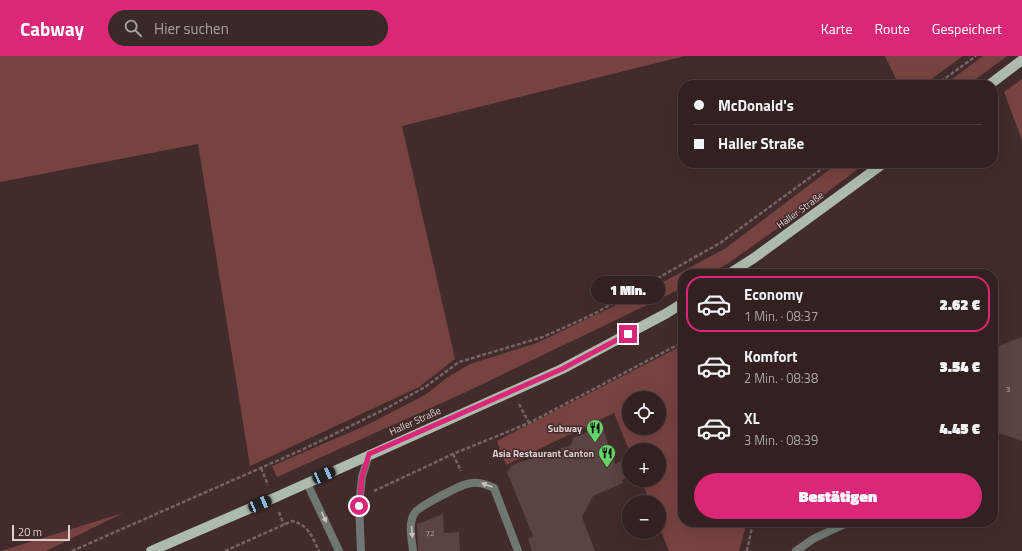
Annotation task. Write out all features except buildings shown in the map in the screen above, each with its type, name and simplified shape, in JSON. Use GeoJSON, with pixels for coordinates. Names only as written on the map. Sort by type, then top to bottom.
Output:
{"type":"FeatureCollection","features":[{"type":"Feature","properties":{"kind":"main road"},"geometry":{"type":"LineString","coordinates":[[996,80],[1022,60]]}},
{"type":"Feature","properties":{"kind":"main road","name":"Haller Straße"},"geometry":{"type":"LineString","coordinates":[[737,269],[877,168]]}},
{"type":"Feature","properties":{"kind":"main road","name":"Haller Straße"},"geometry":{"type":"LineString","coordinates":[[151,551],[562,369],[678,306]]}},
{"type":"Feature","properties":{"kind":"street"},"geometry":{"type":"LineString","coordinates":[[361,551],[359,506],[362,477],[369,454]]}},
{"type":"Feature","properties":{"kind":"street"},"geometry":{"type":"LineString","coordinates":[[307,483],[339,551]]}},
{"type":"Feature","properties":{"kind":"street"},"geometry":{"type":"LineString","coordinates":[[413,551],[411,523],[414,513],[423,506],[468,484],[484,483],[494,488],[518,551]]}},
{"type":"Feature","properties":{"kind":"street"},"geometry":{"type":"LineString","coordinates":[[796,551],[813,540],[839,527]]}},
{"type":"Feature","properties":{"kind":"path"},"geometry":{"type":"LineString","coordinates":[[943,80],[976,56]]}},
{"type":"Feature","properties":{"kind":"path"},"geometry":{"type":"LineString","coordinates":[[72,551],[306,448],[389,407],[425,387],[459,362],[543,337],[594,314],[720,243],[823,168]]}},
{"type":"Feature","properties":{"kind":"path"},"geometry":{"type":"LineString","coordinates":[[369,492],[453,454],[529,424],[678,345]]}},
{"type":"Feature","properties":{"kind":"path"},"geometry":{"type":"LineString","coordinates":[[512,391],[529,424]]}},
{"type":"Feature","properties":{"kind":"path"},"geometry":{"type":"LineString","coordinates":[[226,551],[292,521],[300,523],[307,528],[319,551]]}},
{"type":"Feature","properties":{"kind":"path"},"geometry":{"type":"LineString","coordinates":[[747,551],[752,527]]}},
{"type":"Feature","properties":{"kind":"shaded area"},"geometry":{"type":"Polygon","coordinates":[[[0,56],[685,56],[402,126],[455,359],[419,387],[250,466],[198,144],[0,182],[0,56]]]}},
{"type":"Feature","properties":{"kind":"shaded area"},"geometry":{"type":"Polygon","coordinates":[[[885,56],[963,56],[930,80],[897,80],[885,56]]]}},
{"type":"Feature","properties":{"kind":"shaded area"},"geometry":{"type":"Polygon","coordinates":[[[983,56],[1007,56],[975,80],[951,80],[983,56]]]}},
{"type":"Feature","properties":{"kind":"shaded area"},"geometry":{"type":"Polygon","coordinates":[[[1022,79],[1022,140],[1004,92],[1022,79]]]}},
{"type":"Feature","properties":{"kind":"shaded area"},"geometry":{"type":"Polygon","coordinates":[[[831,168],[859,168],[798,214],[727,264],[718,269],[687,269],[726,248],[831,168]]]}},
{"type":"Feature","properties":{"kind":"shaded area"},"geometry":{"type":"Polygon","coordinates":[[[678,274],[678,290],[668,295],[466,392],[277,477],[272,466],[367,425],[425,395],[448,377],[470,364],[537,343],[678,274]]]}},
{"type":"Feature","properties":{"kind":"shaded area"},"geometry":{"type":"Polygon","coordinates":[[[678,348],[678,527],[746,527],[739,551],[669,551],[664,539],[666,539],[666,495],[647,495],[644,487],[666,487],[666,443],[626,443],[623,435],[666,435],[666,391],[622,391],[622,433],[614,413],[506,465],[497,441],[678,348]]]}},
{"type":"Feature","properties":{"kind":"shaded area"},"geometry":{"type":"Polygon","coordinates":[[[123,513],[46,551],[1,551],[123,513]]]}},
{"type":"Feature","properties":{"kind":"place","name":"Subway"},"geometry":{"type":"Point","coordinates":[595,443]}},
{"type":"Feature","properties":{"kind":"place","name":"Asia Restaurant Canton"},"geometry":{"type":"Point","coordinates":[607,468]}},
{"type":"Feature","properties":{"kind":"route"},"geometry":{"type":"LineString","coordinates":[[359,506],[362,477],[369,454],[562,369],[628,334]]}}]}
